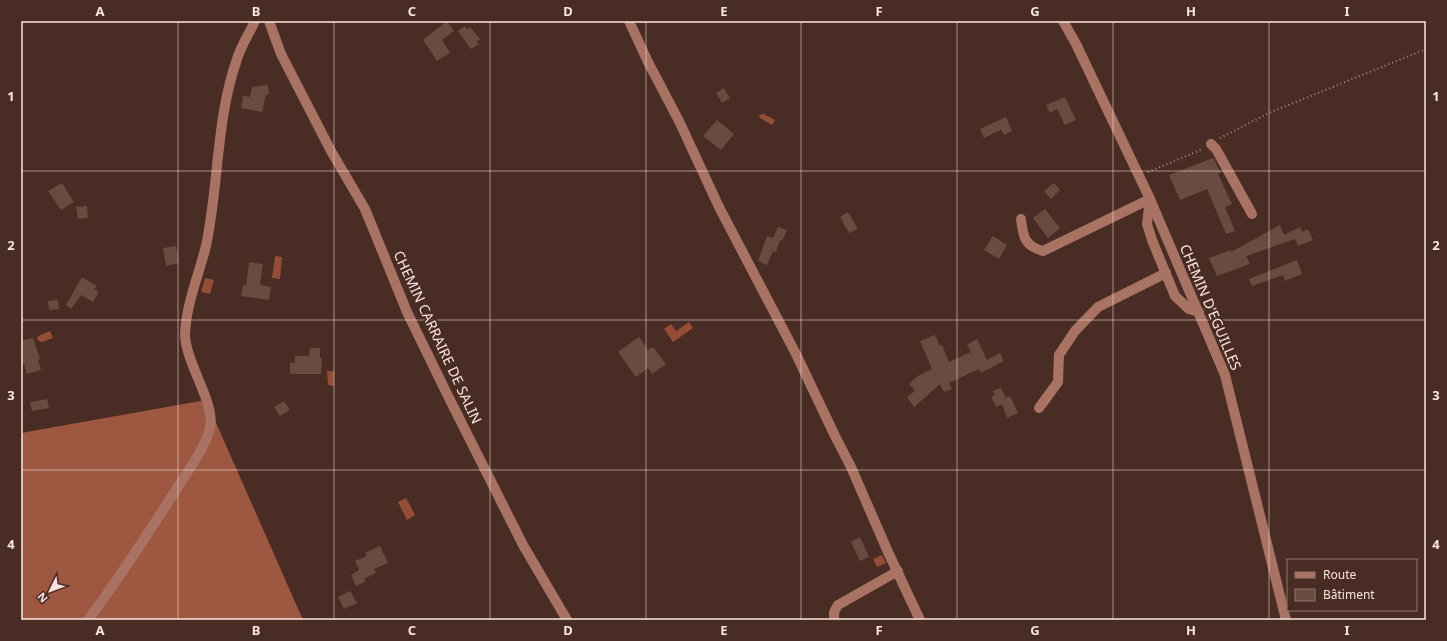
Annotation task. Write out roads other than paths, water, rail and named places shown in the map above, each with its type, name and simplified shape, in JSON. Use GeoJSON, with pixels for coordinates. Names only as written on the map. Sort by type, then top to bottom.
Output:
{"type":"FeatureCollection","features":[{"type":"Feature","properties":{"kind":"street"},"geometry":{"type":"LineString","coordinates":[[88,620],[150,530],[197,456],[208,435],[211,425],[211,416],[186,343],[185,335],[187,316],[206,245],[218,153],[230,84],[237,58],[255,21]]}},
{"type":"Feature","properties":{"kind":"street","name":"CHEMIN CARRAIRE DE SALIN"},"geometry":{"type":"LineString","coordinates":[[270,21],[281,54],[331,152],[365,209],[407,312],[449,398],[523,545],[565,620]]}},
{"type":"Feature","properties":{"kind":"street"},"geometry":{"type":"LineString","coordinates":[[629,21],[648,62],[679,121],[719,206],[796,354],[851,467],[920,620]]}},
{"type":"Feature","properties":{"kind":"street","name":"CHEMIN D'EGUILLES"},"geometry":{"type":"LineString","coordinates":[[1063,21],[1076,44],[1150,199],[1225,375],[1286,620]]}},
{"type":"Feature","properties":{"kind":"street"},"geometry":{"type":"LineString","coordinates":[[1211,144],[1216,149],[1252,214]]}},
{"type":"Feature","properties":{"kind":"street"},"geometry":{"type":"LineString","coordinates":[[1021,219],[1023,237],[1034,248],[1043,251],[1150,199]]}},
{"type":"Feature","properties":{"kind":"street"},"geometry":{"type":"LineString","coordinates":[[1150,199],[1147,224],[1175,296],[1189,309],[1199,312]]}},
{"type":"Feature","properties":{"kind":"street"},"geometry":{"type":"LineString","coordinates":[[1039,408],[1058,382],[1059,355],[1075,331],[1098,307],[1166,273]]}},
{"type":"Feature","properties":{"kind":"street"},"geometry":{"type":"LineString","coordinates":[[834,620],[834,612],[838,605],[898,571]]}}]}
